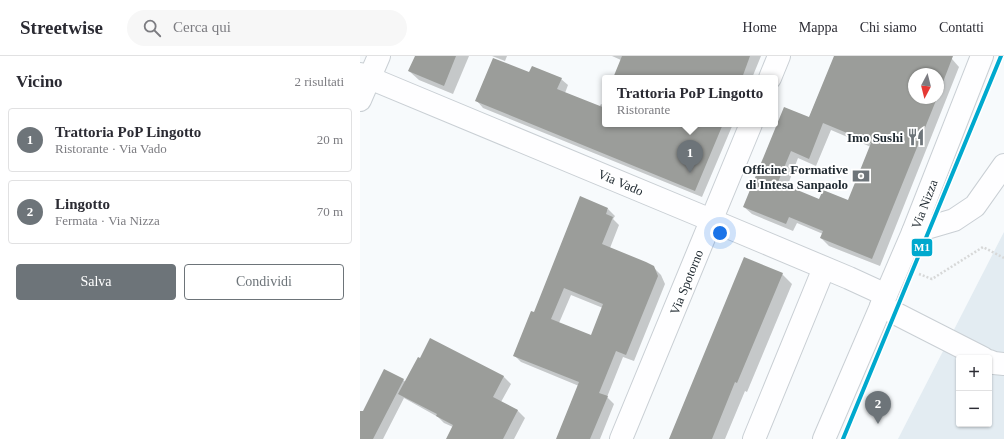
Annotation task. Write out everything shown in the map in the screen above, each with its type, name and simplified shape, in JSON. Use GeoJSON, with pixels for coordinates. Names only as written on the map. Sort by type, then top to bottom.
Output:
{"type":"FeatureCollection","features":[{"type":"Feature","properties":{"kind":"street"},"geometry":{"type":"LineString","coordinates":[[360,100],[365,76],[379,56]]}},
{"type":"Feature","properties":{"kind":"street"},"geometry":{"type":"LineString","coordinates":[[771,75],[779,56]]}},
{"type":"Feature","properties":{"kind":"street","name":"Via Nizza"},"geometry":{"type":"LineString","coordinates":[[824,439],[879,297],[898,266],[913,232],[982,56]]}},
{"type":"Feature","properties":{"kind":"street","name":"Via Vado"},"geometry":{"type":"LineString","coordinates":[[365,76],[824,268],[879,297],[978,355]]}},
{"type":"Feature","properties":{"kind":"street","name":"Via Spotorno"},"geometry":{"type":"LineString","coordinates":[[621,439],[750,127]]}},
{"type":"Feature","properties":{"kind":"street"},"geometry":{"type":"LineString","coordinates":[[913,232],[954,220],[976,206],[1004,165]]}},
{"type":"Feature","properties":{"kind":"street"},"geometry":{"type":"LineString","coordinates":[[754,439],[824,268]]}},
{"type":"Feature","properties":{"kind":"street"},"geometry":{"type":"LineString","coordinates":[[992,362],[1004,364]]}},
{"type":"Feature","properties":{"kind":"path"},"geometry":{"type":"LineString","coordinates":[[898,266],[932,279],[983,247],[1004,258]]}},
{"type":"Feature","properties":{"kind":"shaded area"},"geometry":{"type":"Polygon","coordinates":[[[1004,232],[1004,439],[898,439],[1004,232]]]}},
{"type":"Feature","properties":{"kind":"building"},"geometry":{"type":"Polygon","coordinates":[[[415,56],[456,56],[444,86],[408,71],[415,56]]]}},
{"type":"Feature","properties":{"kind":"building"},"geometry":{"type":"Polygon","coordinates":[[[622,56],[750,56],[743,75],[614,75],[622,56]]]}},
{"type":"Feature","properties":{"kind":"building"},"geometry":{"type":"Polygon","coordinates":[[[834,56],[953,56],[944,79],[944,68],[908,68],[908,104],[935,104],[872,259],[820,238],[823,231],[789,217],[786,224],[743,207],[776,127],[778,127],[778,122],[784,107],[809,117],[834,56]],[[823,123],[809,159],[791,151],[778,182],[819,199],[823,190],[848,200],[871,143],[823,123]]]}},
{"type":"Feature","properties":{"kind":"building"},"geometry":{"type":"Polygon","coordinates":[[[493,58],[529,72],[532,66],[562,78],[557,89],[602,107],[602,127],[722,127],[695,191],[475,101],[493,58]]]}},
{"type":"Feature","properties":{"kind":"building"},"geometry":{"type":"Polygon","coordinates":[[[580,196],[608,208],[606,214],[613,217],[602,244],[654,266],[658,276],[626,355],[616,351],[599,393],[608,396],[590,439],[556,439],[579,382],[513,356],[531,311],[534,312],[580,196]],[[564,288],[551,319],[591,335],[603,304],[564,288]]]}},
{"type":"Feature","properties":{"kind":"building"},"geometry":{"type":"Polygon","coordinates":[[[744,257],[783,273],[737,383],[735,382],[712,439],[669,439],[744,257]]]}},
{"type":"Feature","properties":{"kind":"building"},"geometry":{"type":"Polygon","coordinates":[[[430,338],[504,376],[493,397],[518,410],[503,439],[446,439],[453,425],[436,416],[437,414],[398,394],[418,357],[420,358],[430,338]]]}},
{"type":"Feature","properties":{"kind":"building"},"geometry":{"type":"Polygon","coordinates":[[[384,369],[404,379],[373,439],[360,439],[360,411],[363,411],[384,369]]]}},
{"type":"Feature","properties":{"kind":"transit line","name":"M1"},"geometry":{"type":"LineString","coordinates":[[843,439],[1001,56]]}},
{"type":"Feature","properties":{"kind":"place","name":"Imo Sushi"},"geometry":{"type":"Point","coordinates":[916,137]}},
{"type":"Feature","properties":{"kind":"place","name":"Trattoria PoP Lingotto"},"geometry":{"type":"Point","coordinates":[690,173]}},
{"type":"Feature","properties":{"kind":"place","name":"Officine Formative di Intesa Sanpaolo"},"geometry":{"type":"Point","coordinates":[861,176]}},
{"type":"Feature","properties":{"kind":"place","name":"Lingotto"},"geometry":{"type":"Point","coordinates":[878,424]}}]}
